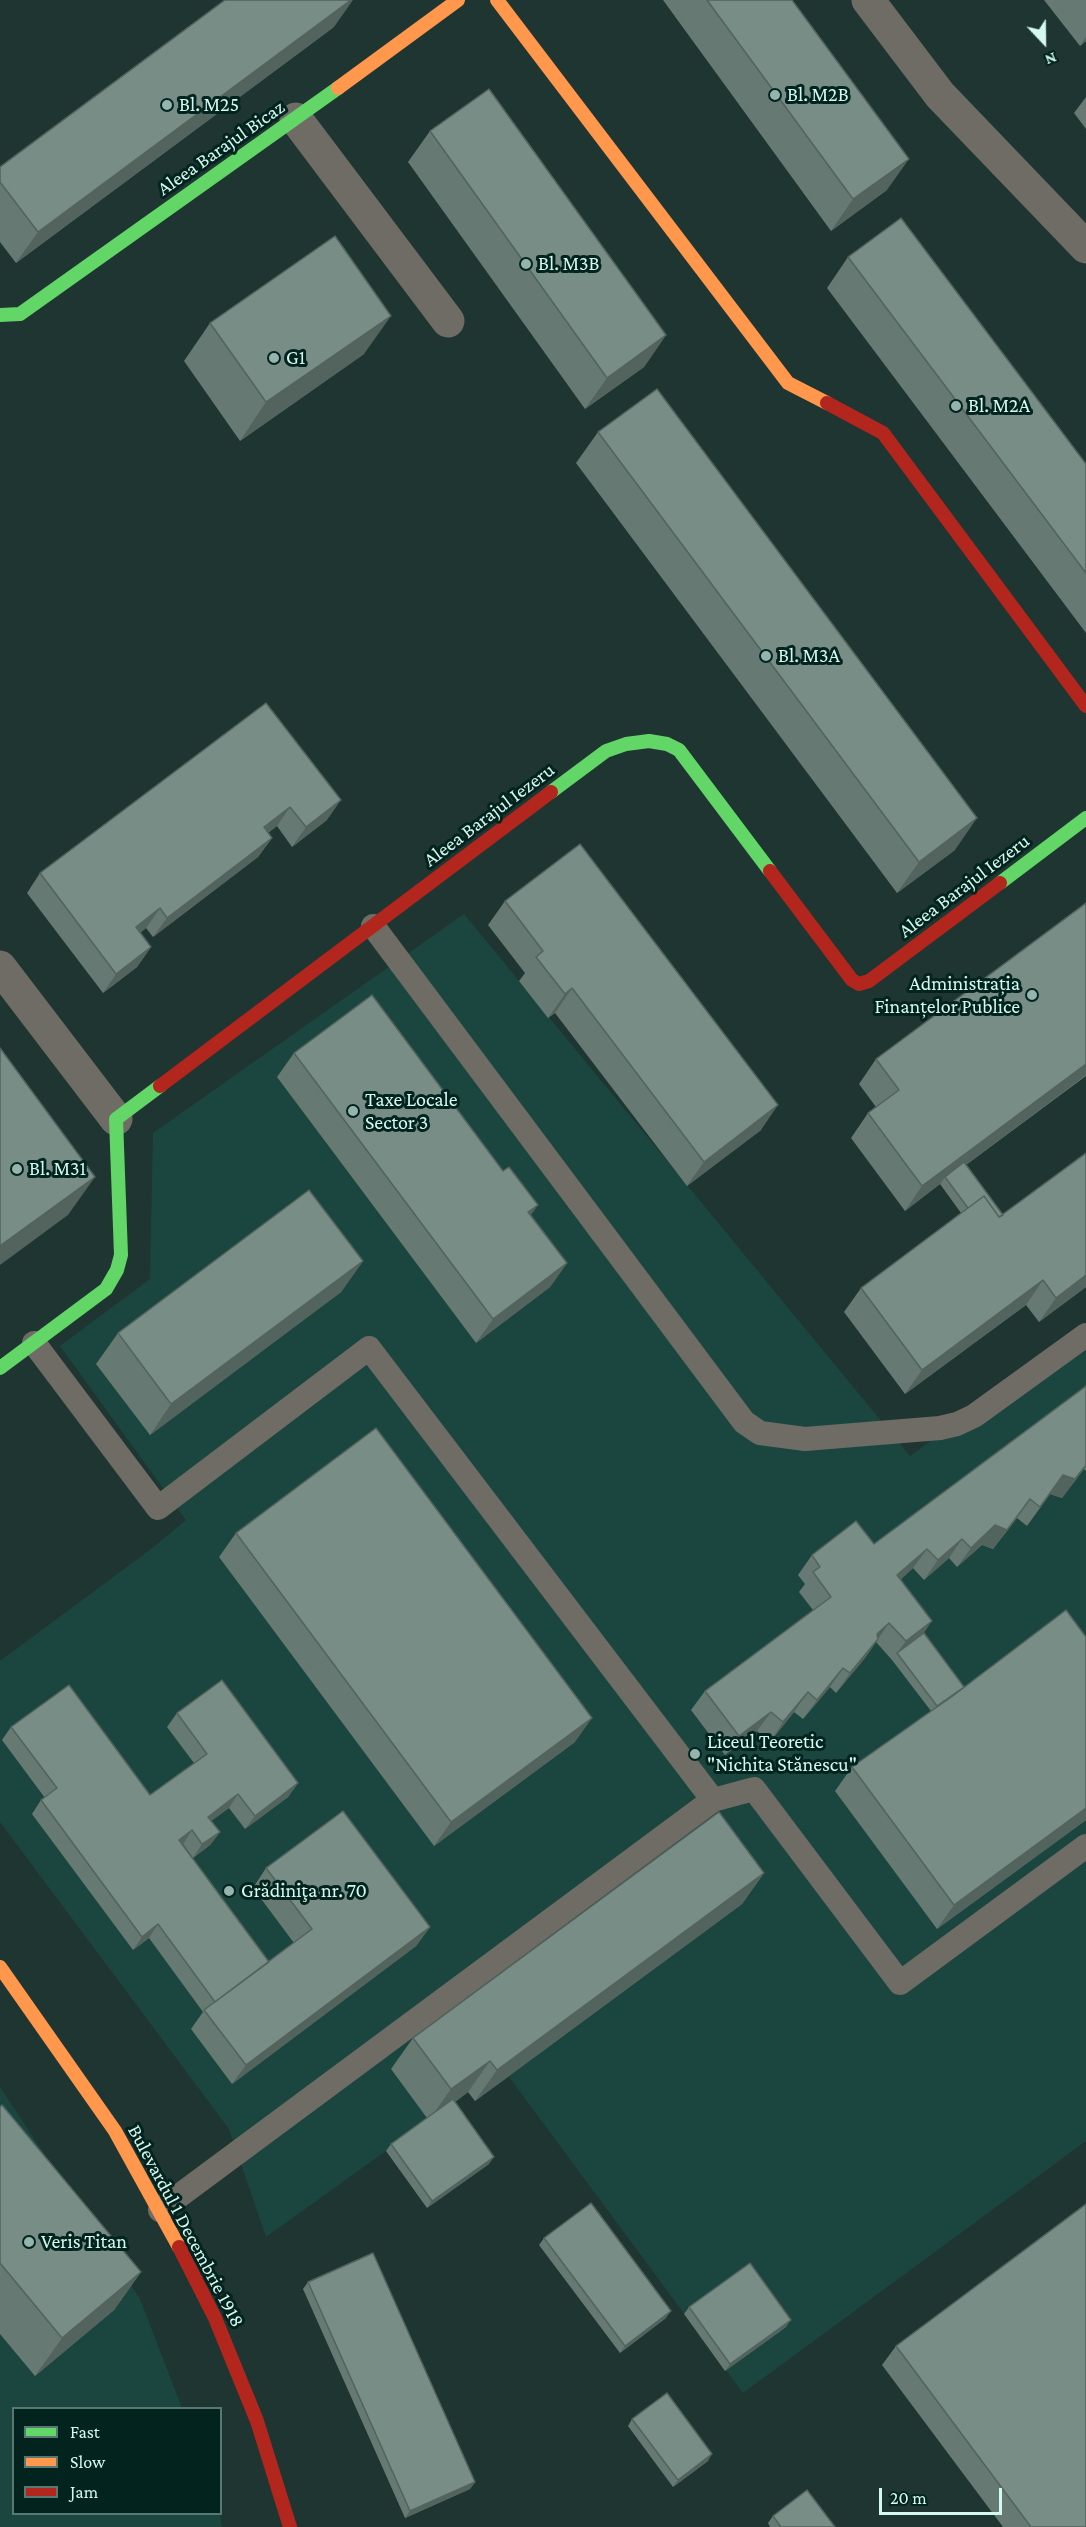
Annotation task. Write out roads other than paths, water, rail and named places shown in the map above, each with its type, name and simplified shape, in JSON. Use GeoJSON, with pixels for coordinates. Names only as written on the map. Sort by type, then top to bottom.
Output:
{"type":"FeatureCollection","features":[{"type":"Feature","properties":{"kind":"street","name":"Aleea Barajul Bicaz"},"geometry":{"type":"LineString","coordinates":[[10,314],[296,118],[458,0]]}},
{"type":"Feature","properties":{"kind":"street"},"geometry":{"type":"LineString","coordinates":[[497,0],[789,383],[883,433],[1086,706]]}},
{"type":"Feature","properties":{"kind":"street"},"geometry":{"type":"LineString","coordinates":[[868,0],[940,95],[1086,247]]}},
{"type":"Feature","properties":{"kind":"street"},"geometry":{"type":"LineString","coordinates":[[296,118],[448,321]]}},
{"type":"Feature","properties":{"kind":"street","name":"Aleea Barajul Iezeru"},"geometry":{"type":"LineString","coordinates":[[116,1119],[606,751],[626,744],[649,741],[667,744],[679,750],[852,980],[859,984],[869,981],[1086,818]]}},
{"type":"Feature","properties":{"kind":"street"},"geometry":{"type":"LineString","coordinates":[[0,966],[116,1119],[121,1255],[117,1270],[105,1289],[0,1368]]}},
{"type":"Feature","properties":{"kind":"street","name":"Bulevardul 1 Decembrie 1918"},"geometry":{"type":"LineString","coordinates":[[0,1967],[115,2131],[160,2210],[215,2318],[238,2374],[257,2421],[290,2527]]}},
{"type":"Feature","properties":{"kind":"lane"},"geometry":{"type":"LineString","coordinates":[[0,330],[10,314]]}},
{"type":"Feature","properties":{"kind":"lane"},"geometry":{"type":"LineString","coordinates":[[374,926],[744,1422],[760,1433],[805,1440],[940,1428],[957,1424],[974,1416],[1086,1335]]}},
{"type":"Feature","properties":{"kind":"lane"},"geometry":{"type":"LineString","coordinates":[[33,1343],[159,1508],[369,1348],[713,1800]]}},
{"type":"Feature","properties":{"kind":"lane"},"geometry":{"type":"LineString","coordinates":[[160,2210],[713,1800],[754,1789],[900,1983],[1086,1846]]}},
{"type":"Feature","properties":{"kind":"place","name":"Bl. M2B"},"geometry":{"type":"Point","coordinates":[775,95]}},
{"type":"Feature","properties":{"kind":"place","name":"Bl. M25"},"geometry":{"type":"Point","coordinates":[167,105]}},
{"type":"Feature","properties":{"kind":"place","name":"Bl. M3B"},"geometry":{"type":"Point","coordinates":[526,264]}},
{"type":"Feature","properties":{"kind":"place","name":"G1"},"geometry":{"type":"Point","coordinates":[274,358]}},
{"type":"Feature","properties":{"kind":"place","name":"Bl. M2A"},"geometry":{"type":"Point","coordinates":[956,406]}},
{"type":"Feature","properties":{"kind":"place","name":"Bl. M3A"},"geometry":{"type":"Point","coordinates":[766,656]}},
{"type":"Feature","properties":{"kind":"place","name":"Administrația Finanțelor Publice"},"geometry":{"type":"Point","coordinates":[1032,995]}},
{"type":"Feature","properties":{"kind":"place","name":"Taxe Locale Sector 3"},"geometry":{"type":"Point","coordinates":[353,1111]}},
{"type":"Feature","properties":{"kind":"place","name":"Bl. M31"},"geometry":{"type":"Point","coordinates":[17,1169]}},
{"type":"Feature","properties":{"kind":"place","name":"Liceul Teoretic \"Nichita Stănescu\""},"geometry":{"type":"Point","coordinates":[695,1754]}},
{"type":"Feature","properties":{"kind":"place","name":"Grădiniţa nr. 70"},"geometry":{"type":"Point","coordinates":[229,1891]}},
{"type":"Feature","properties":{"kind":"place","name":"Veris Titan"},"geometry":{"type":"Point","coordinates":[29,2242]}}]}
